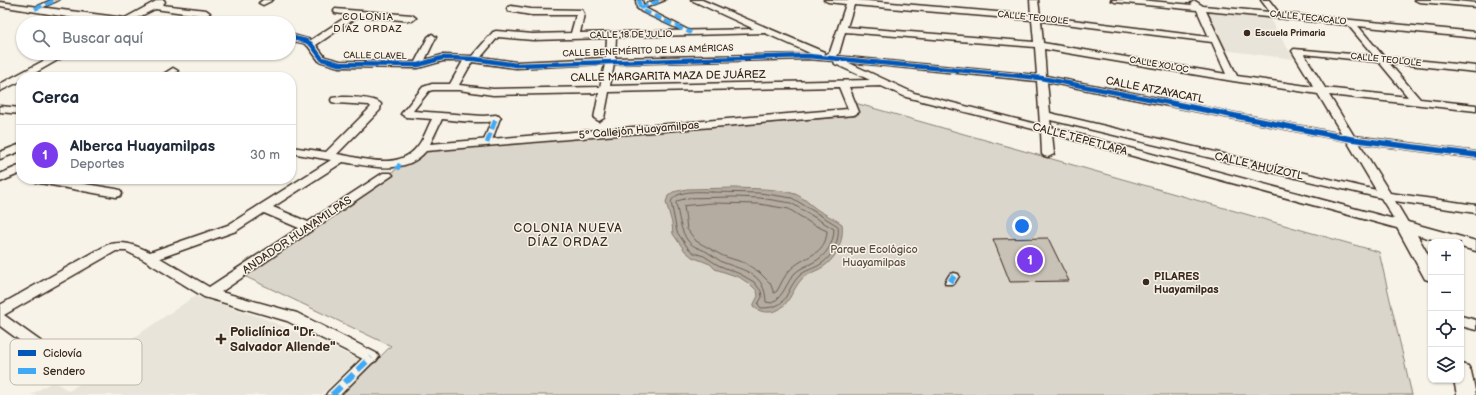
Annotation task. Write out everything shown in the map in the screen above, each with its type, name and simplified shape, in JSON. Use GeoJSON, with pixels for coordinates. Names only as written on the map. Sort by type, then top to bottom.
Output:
{"type":"FeatureCollection","features":[{"type":"Feature","properties":{"kind":"street"},"geometry":{"type":"LineString","coordinates":[[35,8],[56,0]]}},
{"type":"Feature","properties":{"kind":"street"},"geometry":{"type":"LineString","coordinates":[[135,16],[165,0]]}},
{"type":"Feature","properties":{"kind":"street"},"geometry":{"type":"LineString","coordinates":[[639,0],[640,8],[644,11],[691,34]]}},
{"type":"Feature","properties":{"kind":"street"},"geometry":{"type":"LineString","coordinates":[[640,8],[662,0]]}},
{"type":"Feature","properties":{"kind":"street","name":"CALLE TEPETLAPA"},"geometry":{"type":"LineString","coordinates":[[695,0],[828,57],[910,95],[1045,129],[1476,246]]}},
{"type":"Feature","properties":{"kind":"street","name":"CALLE TEOLOLE"},"geometry":{"type":"LineString","coordinates":[[828,0],[1036,18],[1214,40]]}},
{"type":"Feature","properties":{"kind":"street"},"geometry":{"type":"LineString","coordinates":[[1034,0],[1040,45],[1041,78],[1048,154]]}},
{"type":"Feature","properties":{"kind":"street","name":"CALLE TECACALO"},"geometry":{"type":"LineString","coordinates":[[1115,0],[1476,34]]}},
{"type":"Feature","properties":{"kind":"street"},"geometry":{"type":"LineString","coordinates":[[1193,0],[1200,8],[1233,78]]}},
{"type":"Feature","properties":{"kind":"street"},"geometry":{"type":"LineString","coordinates":[[1265,0],[1276,15]]}},
{"type":"Feature","properties":{"kind":"street"},"geometry":{"type":"LineString","coordinates":[[1419,0],[1476,5]]}},
{"type":"Feature","properties":{"kind":"street"},"geometry":{"type":"LineString","coordinates":[[828,57],[834,53],[851,1]]}},
{"type":"Feature","properties":{"kind":"street"},"geometry":{"type":"LineString","coordinates":[[0,4],[82,16]]}},
{"type":"Feature","properties":{"kind":"street"},"geometry":{"type":"LineString","coordinates":[[0,9],[11,5]]}},
{"type":"Feature","properties":{"kind":"street"},"geometry":{"type":"LineString","coordinates":[[153,6],[206,13]]}},
{"type":"Feature","properties":{"kind":"street"},"geometry":{"type":"LineString","coordinates":[[511,9],[531,12],[579,12],[580,14],[575,36]]}},
{"type":"Feature","properties":{"kind":"street"},"geometry":{"type":"LineString","coordinates":[[338,11],[412,18]]}},
{"type":"Feature","properties":{"kind":"street"},"geometry":{"type":"LineString","coordinates":[[296,39],[312,44],[357,13]]}},
{"type":"Feature","properties":{"kind":"street"},"geometry":{"type":"LineString","coordinates":[[1351,23],[1416,101]]}},
{"type":"Feature","properties":{"kind":"street","name":"CALLE XOLOC"},"geometry":{"type":"LineString","coordinates":[[842,29],[1040,45],[1233,78],[1321,91],[1476,108]]}},
{"type":"Feature","properties":{"kind":"street","name":"CALLE 18 DE JULIO"},"geometry":{"type":"LineString","coordinates":[[472,59],[496,34],[533,37],[767,31]]}},
{"type":"Feature","properties":{"kind":"street"},"geometry":{"type":"LineString","coordinates":[[600,118],[610,61],[612,36]]}},
{"type":"Feature","properties":{"kind":"street"},"geometry":{"type":"LineString","coordinates":[[418,65],[432,37]]}},
{"type":"Feature","properties":{"kind":"street","name":"CALLE CLAVEL"},"geometry":{"type":"LineString","coordinates":[[312,44],[322,59],[332,63],[418,65],[442,58],[472,59]]}},
{"type":"Feature","properties":{"kind":"street","name":"CALLE TEOLOLE"},"geometry":{"type":"LineString","coordinates":[[1321,91],[1297,51],[1476,69]]}},
{"type":"Feature","properties":{"kind":"street","name":"CALLE BENEMÉRITO DE LAS AMÉRICAS"},"geometry":{"type":"LineString","coordinates":[[472,59],[516,65],[610,61],[808,56],[828,57]]}},
{"type":"Feature","properties":{"kind":"street","name":"CALLE ATZAYACATL"},"geometry":{"type":"LineString","coordinates":[[828,57],[1041,78],[1351,140],[1476,155]]}},
{"type":"Feature","properties":{"kind":"street"},"geometry":{"type":"LineString","coordinates":[[453,87],[472,59]]}},
{"type":"Feature","properties":{"kind":"street"},"geometry":{"type":"LineString","coordinates":[[30,72],[52,60]]}},
{"type":"Feature","properties":{"kind":"street"},"geometry":{"type":"LineString","coordinates":[[0,88],[16,79]]}},
{"type":"Feature","properties":{"kind":"street","name":"CALLE MARGARITA MAZA DE JUÁREZ"},"geometry":{"type":"LineString","coordinates":[[438,116],[406,114],[427,88],[453,87],[493,92],[884,83]]}},
{"type":"Feature","properties":{"kind":"street","name":"5º Callejón Huayamilpas"},"geometry":{"type":"LineString","coordinates":[[423,148],[854,112],[844,84]]}},
{"type":"Feature","properties":{"kind":"street"},"geometry":{"type":"LineString","coordinates":[[1321,91],[1404,226],[1428,270]]}},
{"type":"Feature","properties":{"kind":"street"},"geometry":{"type":"LineString","coordinates":[[149,257],[232,228],[264,208],[335,157],[376,108],[376,104],[371,102],[336,100]]}},
{"type":"Feature","properties":{"kind":"street"},"geometry":{"type":"LineString","coordinates":[[0,109],[16,111]]}},
{"type":"Feature","properties":{"kind":"street","name":"CALLE AHUÍZOTL"},"geometry":{"type":"LineString","coordinates":[[1044,115],[1386,196],[1476,209]]}},
{"type":"Feature","properties":{"kind":"street"},"geometry":{"type":"LineString","coordinates":[[423,148],[438,116],[483,119],[496,118],[487,143]]}},
{"type":"Feature","properties":{"kind":"street","name":"ANDADOR HUAYAMILPAS"},"geometry":{"type":"LineString","coordinates":[[208,294],[395,169],[417,156],[423,148]]}},
{"type":"Feature","properties":{"kind":"street"},"geometry":{"type":"LineString","coordinates":[[0,156],[16,149]]}},
{"type":"Feature","properties":{"kind":"street"},"geometry":{"type":"LineString","coordinates":[[296,151],[386,165],[395,169]]}},
{"type":"Feature","properties":{"kind":"street"},"geometry":{"type":"LineString","coordinates":[[0,179],[16,171]]}},
{"type":"Feature","properties":{"kind":"street"},"geometry":{"type":"LineString","coordinates":[[65,184],[116,192]]}},
{"type":"Feature","properties":{"kind":"street"},"geometry":{"type":"LineString","coordinates":[[264,208],[309,227]]}},
{"type":"Feature","properties":{"kind":"street"},"geometry":{"type":"LineString","coordinates":[[0,311],[112,248],[122,246],[130,248],[149,257],[208,294],[292,317],[371,357],[332,395]]}},
{"type":"Feature","properties":{"kind":"street"},"geometry":{"type":"LineString","coordinates":[[0,319],[28,339]]}},
{"type":"Feature","properties":{"kind":"street"},"geometry":{"type":"LineString","coordinates":[[1464,322],[1476,325]]}},
{"type":"Feature","properties":{"kind":"street"},"geometry":{"type":"LineString","coordinates":[[1464,383],[1467,395]]}},
{"type":"Feature","properties":{"kind":"shaded area","name":"Escuela Primaria"},"geometry":{"type":"Polygon","coordinates":[[[1204,9],[1268,16],[1294,59],[1222,50],[1204,9]]]}},
{"type":"Feature","properties":{"kind":"shaded area","name":"Policlínica \"Dr. Salvador Allende\""},"geometry":{"type":"Polygon","coordinates":[[[195,296],[263,318],[359,359],[321,395],[31,395],[47,385],[59,385],[69,391],[77,385],[142,385],[142,339],[132,339],[195,296]]]}},
{"type":"Feature","properties":{"kind":"green space","name":"Parque Ecológico Huayamilpas"},"geometry":{"type":"Polygon","coordinates":[[[855,103],[1379,252],[1412,395],[341,395],[391,346],[242,275],[423,151],[856,116],[859,111],[855,103]]]}},
{"type":"Feature","properties":{"kind":"water"},"geometry":{"type":"Polygon","coordinates":[[[735,188],[773,190],[795,194],[842,224],[841,242],[836,254],[823,267],[802,279],[785,304],[775,311],[764,312],[755,308],[753,306],[758,296],[757,291],[751,285],[739,277],[715,269],[710,264],[692,257],[685,251],[673,234],[672,223],[666,202],[668,196],[673,192],[687,189],[735,188]]]}},
{"type":"Feature","properties":{"kind":"building"},"geometry":{"type":"Polygon","coordinates":[[[1048,238],[1069,281],[1010,282],[993,239],[1048,238]]]}},
{"type":"Feature","properties":{"kind":"marked path"},"geometry":{"type":"LineString","coordinates":[[35,9],[56,0]]}},
{"type":"Feature","properties":{"kind":"marked path"},"geometry":{"type":"LineString","coordinates":[[639,0],[640,8],[644,11],[691,33]]}},
{"type":"Feature","properties":{"kind":"marked path"},"geometry":{"type":"LineString","coordinates":[[640,8],[662,0]]}},
{"type":"Feature","properties":{"kind":"marked path"},"geometry":{"type":"LineString","coordinates":[[487,143],[496,118]]}},
{"type":"Feature","properties":{"kind":"marked path"},"geometry":{"type":"LineString","coordinates":[[397,169],[400,164]]}},
{"type":"Feature","properties":{"kind":"marked path"},"geometry":{"type":"LineString","coordinates":[[950,282],[954,276]]}},
{"type":"Feature","properties":{"kind":"marked path"},"geometry":{"type":"LineString","coordinates":[[332,395],[371,357]]}},
{"type":"Feature","properties":{"kind":"cycle path"},"geometry":{"type":"LineString","coordinates":[[296,39],[311,44],[322,59],[339,64],[418,65],[442,58],[475,59],[516,65],[808,56],[1041,78],[1351,139],[1476,155]]}},
{"type":"Feature","properties":{"kind":"place","name":"Escuela Primaria"},"geometry":{"type":"Point","coordinates":[1247,33]}},
{"type":"Feature","properties":{"kind":"place","name":"Alberca Huayamilpas"},"geometry":{"type":"Point","coordinates":[1030,260]}},
{"type":"Feature","properties":{"kind":"place","name":"PILARES Huayamilpas"},"geometry":{"type":"Point","coordinates":[1146,282]}},
{"type":"Feature","properties":{"kind":"place","name":"Policlínica \"Dr. Salvador Allende\""},"geometry":{"type":"Point","coordinates":[221,339]}},
{"type":"Feature","properties":{"kind":"district","name":"COLONIA DÍAZ ORDAZ"},"geometry":{"type":"Point","coordinates":[368,22]}},
{"type":"Feature","properties":{"kind":"district","name":"COLONIA NUEVA DÍAZ ORDAZ"},"geometry":{"type":"Point","coordinates":[568,235]}}]}
